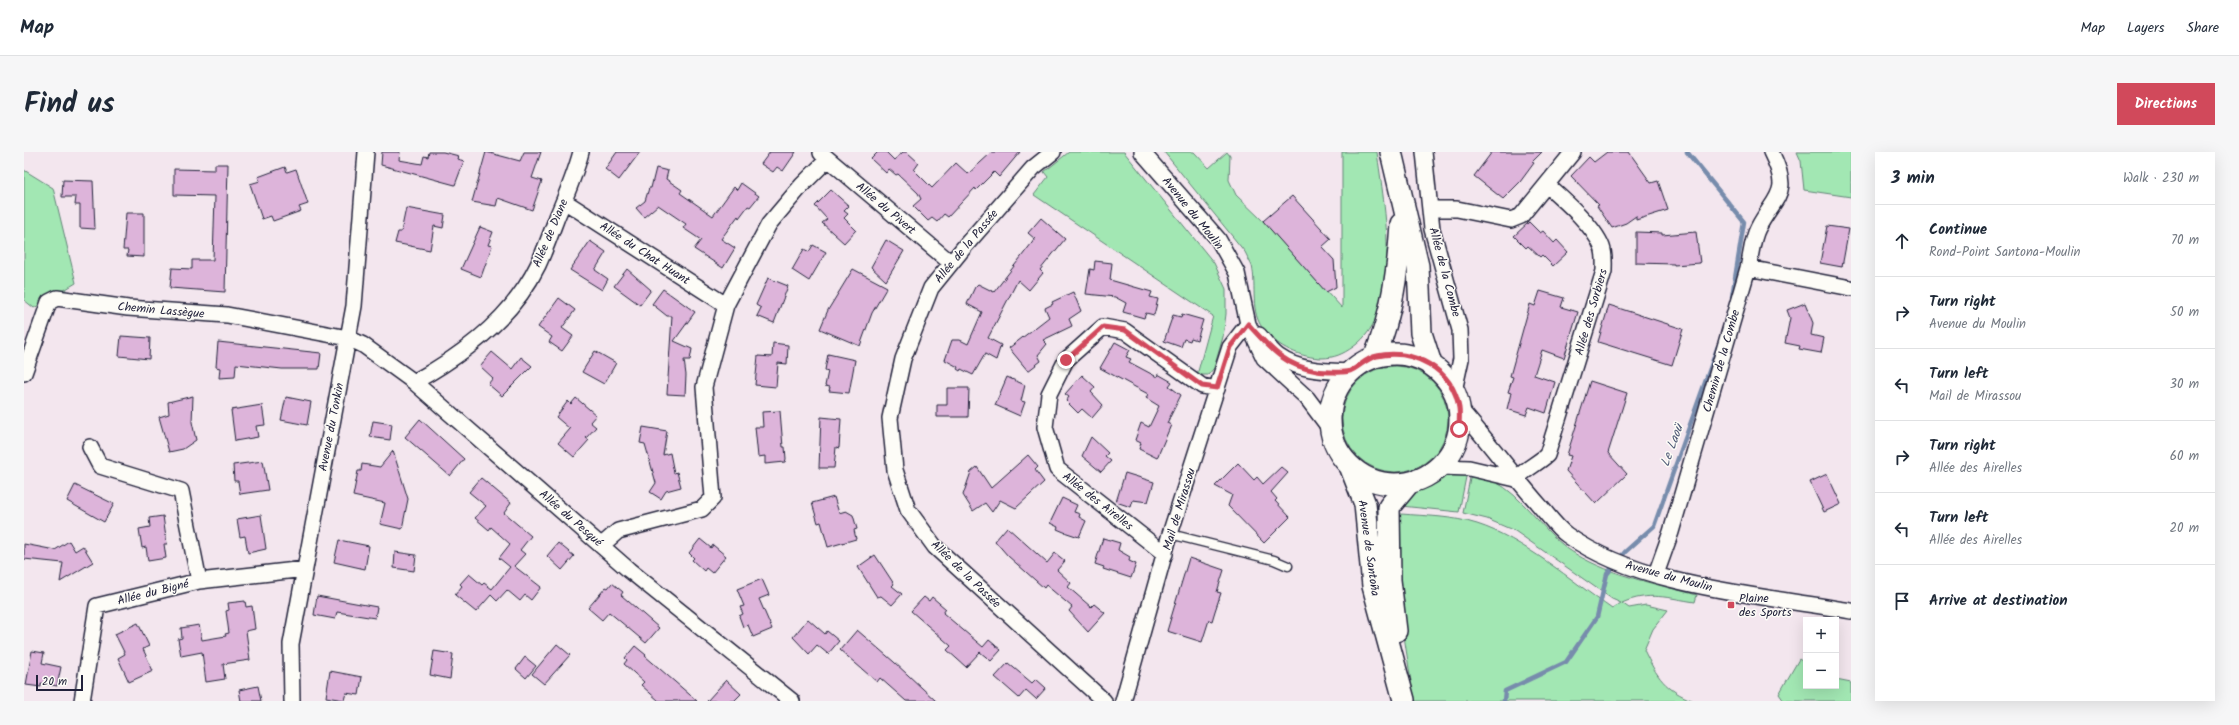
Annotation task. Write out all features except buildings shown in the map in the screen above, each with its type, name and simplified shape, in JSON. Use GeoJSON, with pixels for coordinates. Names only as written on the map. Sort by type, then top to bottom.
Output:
{"type":"FeatureCollection","features":[{"type":"Feature","properties":{"kind":"main road"},"geometry":{"type":"LineString","coordinates":[[1391,152],[1402,206],[1418,266],[1421,333],[1431,364]]}},
{"type":"Feature","properties":{"kind":"main road"},"geometry":{"type":"LineString","coordinates":[[1375,356],[1385,331],[1398,266],[1402,206]]}},
{"type":"Feature","properties":{"kind":"main road"},"geometry":{"type":"LineString","coordinates":[[1394,353],[1407,355],[1431,364],[1444,376],[1457,399],[1459,429],[1452,450],[1440,467],[1426,477],[1409,483],[1388,484],[1368,478],[1350,466],[1337,450],[1331,430],[1330,409],[1337,388],[1350,372],[1361,362],[1375,356],[1394,353]]}},
{"type":"Feature","properties":{"kind":"main road","name":"Avenue de Santoña"},"geometry":{"type":"LineString","coordinates":[[1350,466],[1365,504],[1373,586],[1404,700]]}},
{"type":"Feature","properties":{"kind":"main road","name":"Avenue de Santoña"},"geometry":{"type":"LineString","coordinates":[[1404,700],[1390,580],[1389,507],[1409,483]]}},
{"type":"Feature","properties":{"kind":"street","name":"Avenue du Tonkin"},"geometry":{"type":"LineString","coordinates":[[292,701],[291,644],[354,306],[366,152]]}},
{"type":"Feature","properties":{"kind":"street","name":"Allée de Diane"},"geometry":{"type":"LineString","coordinates":[[414,382],[469,346],[494,324],[519,295],[538,266],[575,174],[581,152]]}},
{"type":"Feature","properties":{"kind":"street","name":"Avenue du Moulin"},"geometry":{"type":"LineString","coordinates":[[1142,152],[1218,239],[1238,273],[1248,324],[1264,358],[1307,398],[1331,430]]}},
{"type":"Feature","properties":{"kind":"street","name":"Allée de la Combe"},"geometry":{"type":"LineString","coordinates":[[1424,152],[1432,228],[1460,330],[1460,359],[1457,399]]}},
{"type":"Feature","properties":{"kind":"street"},"geometry":{"type":"LineString","coordinates":[[1430,209],[1457,210],[1511,220],[1521,216],[1573,152]]}},
{"type":"Feature","properties":{"kind":"street","name":"Chemin de la Combe"},"geometry":{"type":"LineString","coordinates":[[1656,574],[1671,532],[1748,268],[1757,229],[1775,204],[1782,184],[1778,167],[1770,152]]}},
{"type":"Feature","properties":{"kind":"street","name":"Allée de la Passée"},"geometry":{"type":"LineString","coordinates":[[1045,154],[951,263],[932,288],[903,359],[890,418],[895,470],[908,510],[935,547],[1104,701]]}},
{"type":"Feature","properties":{"kind":"street"},"geometry":{"type":"LineString","coordinates":[[602,545],[618,531],[702,509],[714,498],[704,387],[726,305],[769,224],[802,185],[824,155]]}},
{"type":"Feature","properties":{"kind":"street","name":"Allée du Pivert"},"geometry":{"type":"LineString","coordinates":[[824,155],[951,263]]}},
{"type":"Feature","properties":{"kind":"street","name":"Allée des Sorbiers"},"geometry":{"type":"LineString","coordinates":[[1516,479],[1524,471],[1535,466],[1547,455],[1604,271],[1603,248],[1598,240],[1577,214],[1548,184]]}},
{"type":"Feature","properties":{"kind":"street","name":"Allée du Chat Huant"},"geometry":{"type":"LineString","coordinates":[[564,201],[726,305]]}},
{"type":"Feature","properties":{"kind":"street"},"geometry":{"type":"LineString","coordinates":[[1748,268],[1851,288]]}},
{"type":"Feature","properties":{"kind":"street","name":"Chemin Lassègue"},"geometry":{"type":"LineString","coordinates":[[24,373],[49,302],[57,298],[128,308],[227,315],[348,338]]}},
{"type":"Feature","properties":{"kind":"street"},"geometry":{"type":"LineString","coordinates":[[1248,324],[1278,356],[1300,366],[1317,371],[1350,372]]}},
{"type":"Feature","properties":{"kind":"street","name":"Mail de Mirassou"},"geometry":{"type":"LineString","coordinates":[[1123,701],[1170,534],[1230,347],[1248,324]]}},
{"type":"Feature","properties":{"kind":"street","name":"Allée des Airelles"},"geometry":{"type":"LineString","coordinates":[[1165,554],[1057,469],[1045,427],[1049,394],[1066,360],[1103,327],[1125,330],[1202,386],[1217,388]]}},
{"type":"Feature","properties":{"kind":"street","name":"Allée du Pesqué"},"geometry":{"type":"LineString","coordinates":[[348,338],[363,345],[414,382],[602,545],[792,701]]}},
{"type":"Feature","properties":{"kind":"street","name":"Avenue du Moulin"},"geometry":{"type":"LineString","coordinates":[[1457,399],[1516,479],[1566,534],[1607,558],[1630,567],[1701,586],[1851,611]]}},
{"type":"Feature","properties":{"kind":"street"},"geometry":{"type":"LineString","coordinates":[[90,447],[100,466],[181,491],[199,581]]}},
{"type":"Feature","properties":{"kind":"street"},"geometry":{"type":"LineString","coordinates":[[1440,467],[1470,468],[1516,479]]}},
{"type":"Feature","properties":{"kind":"street","name":"Allée du Bigné"},"geometry":{"type":"LineString","coordinates":[[82,701],[98,606],[199,581],[305,569]]}},
{"type":"Feature","properties":{"kind":"lane"},"geometry":{"type":"LineString","coordinates":[[1170,534],[1274,560],[1288,566]]}},
{"type":"Feature","properties":{"kind":"green space"},"geometry":{"type":"Polygon","coordinates":[[[1069,152],[1124,152],[1214,263],[1226,289],[1226,314],[1223,337],[1214,368],[1208,375],[1197,375],[1213,316],[1034,195],[1048,177],[1044,172],[1069,152]]]}},
{"type":"Feature","properties":{"kind":"green space"},"geometry":{"type":"Polygon","coordinates":[[[1164,152],[1194,152],[1209,168],[1227,152],[1230,156],[1229,180],[1236,195],[1263,221],[1342,308],[1342,152],[1377,152],[1384,200],[1386,227],[1387,256],[1385,283],[1380,309],[1369,330],[1353,347],[1338,355],[1326,358],[1306,356],[1290,350],[1269,336],[1259,323],[1256,315],[1252,266],[1245,252],[1164,152]]]}},
{"type":"Feature","properties":{"kind":"green space"},"geometry":{"type":"Polygon","coordinates":[[[1797,152],[1851,152],[1851,197],[1804,190],[1801,161],[1797,152]]]}},
{"type":"Feature","properties":{"kind":"green space"},"geometry":{"type":"Polygon","coordinates":[[[24,170],[53,188],[76,283],[34,308],[24,300],[24,170]]]}},
{"type":"Feature","properties":{"kind":"green space"},"geometry":{"type":"Polygon","coordinates":[[[1395,366],[1415,370],[1433,381],[1444,399],[1448,419],[1444,439],[1433,457],[1415,468],[1395,472],[1375,468],[1357,457],[1346,439],[1342,419],[1346,399],[1357,381],[1375,370],[1395,366]]]}},
{"type":"Feature","properties":{"kind":"green space"},"geometry":{"type":"Polygon","coordinates":[[[1467,472],[1459,512],[1401,506],[1414,493],[1430,482],[1448,475],[1467,472]]]}},
{"type":"Feature","properties":{"kind":"green space"},"geometry":{"type":"Polygon","coordinates":[[[1471,473],[1488,478],[1504,487],[1523,504],[1558,541],[1582,558],[1614,572],[1697,595],[1695,602],[1667,597],[1650,596],[1632,599],[1622,603],[1629,608],[1646,605],[1668,610],[1653,629],[1644,650],[1653,668],[1663,682],[1684,697],[1694,701],[1414,701],[1402,623],[1393,521],[1401,514],[1458,519],[1477,524],[1511,539],[1529,550],[1612,609],[1621,603],[1612,599],[1515,531],[1487,519],[1463,513],[1471,473]]]}},
{"type":"Feature","properties":{"kind":"green space"},"geometry":{"type":"Polygon","coordinates":[[[1799,659],[1803,662],[1803,689],[1839,689],[1839,681],[1851,683],[1851,701],[1784,701],[1779,694],[1799,659]]]}},
{"type":"Feature","properties":{"kind":"waterway","name":"Le Laoü"},"geometry":{"type":"LineString","coordinates":[[1687,152],[1744,222],[1732,297]]}},
{"type":"Feature","properties":{"kind":"waterway","name":"Le Laoü"},"geometry":{"type":"LineString","coordinates":[[1504,701],[1505,691],[1566,662],[1597,617],[1607,574],[1625,552],[1654,526],[1718,346]]}},
{"type":"Feature","properties":{"kind":"place","name":"Plaine des Sports"},"geometry":{"type":"Point","coordinates":[1731,605]}},
{"type":"Feature","properties":{"kind":"route"},"geometry":{"type":"LineString","coordinates":[[1066,360],[1103,327],[1125,330],[1202,386],[1217,388],[1230,347],[1248,324],[1278,356],[1300,366],[1317,371],[1350,372],[1361,362],[1375,356],[1394,353],[1413,356],[1431,364],[1444,376],[1454,391],[1459,408],[1459,429]]}}]}
